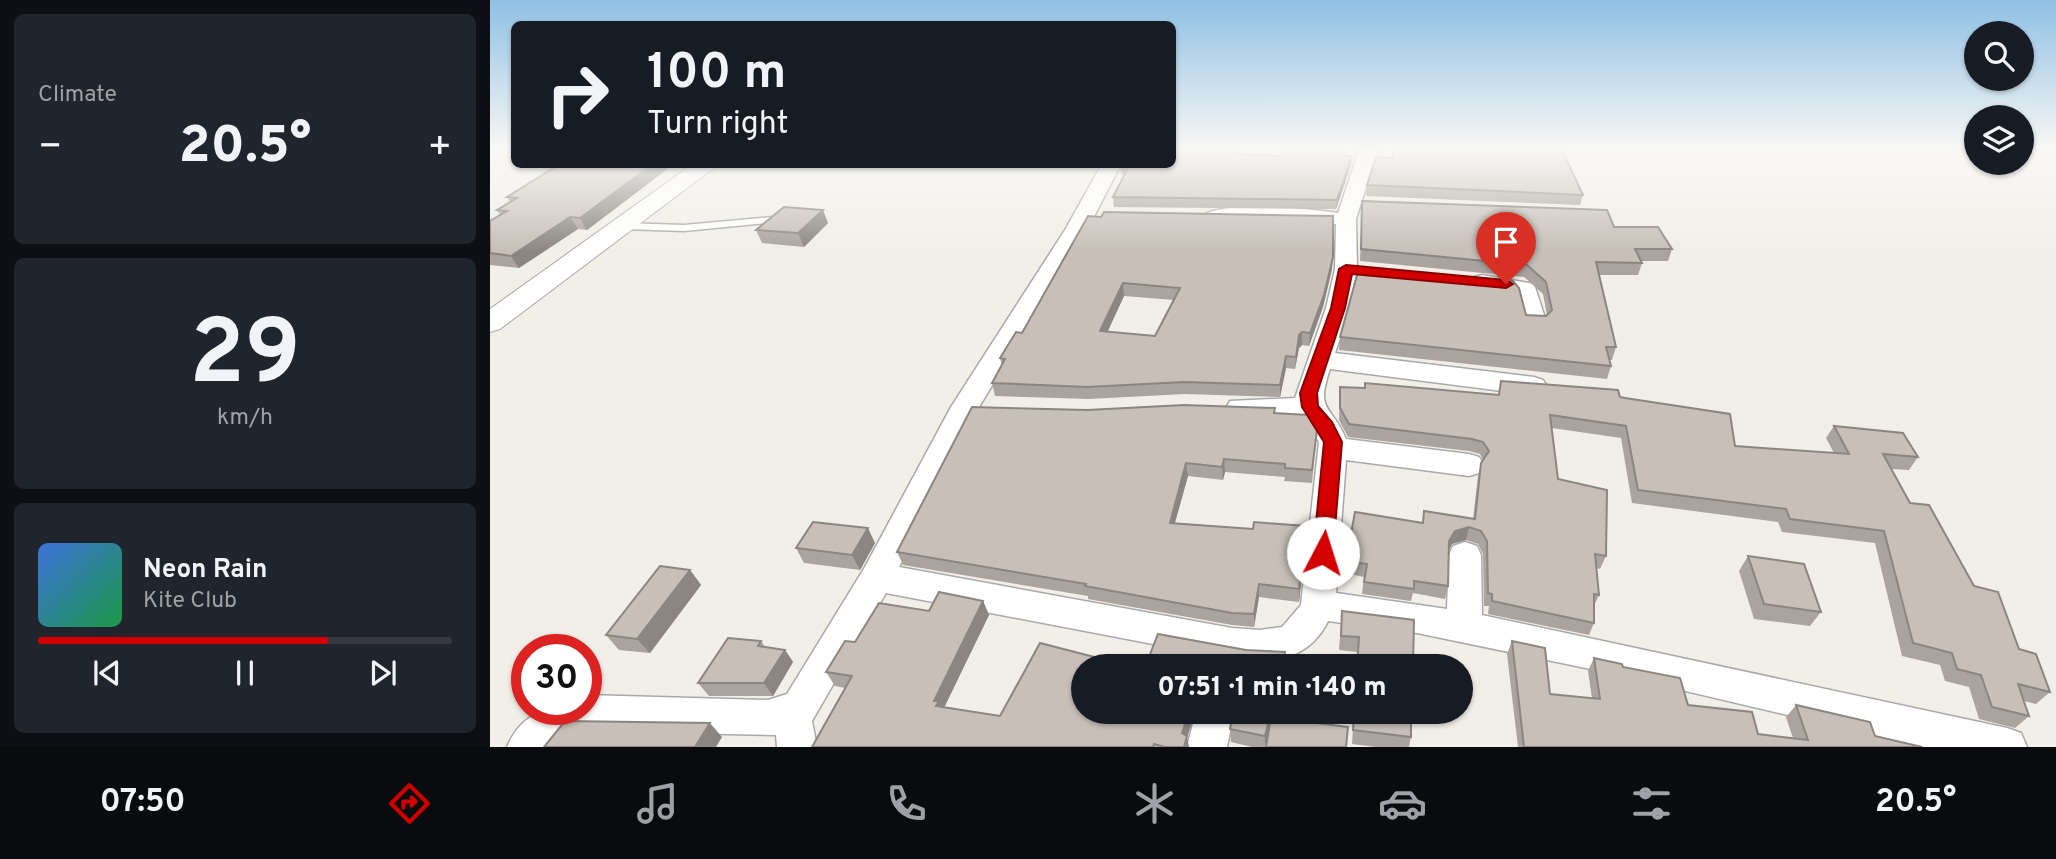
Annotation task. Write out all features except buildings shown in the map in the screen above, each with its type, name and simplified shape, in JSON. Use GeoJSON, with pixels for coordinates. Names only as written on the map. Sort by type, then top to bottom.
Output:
{"type":"FeatureCollection","features":[{"type":"Feature","properties":{"kind":"street"},"geometry":{"type":"LineString","coordinates":[[490,323],[682,183]]}},
{"type":"Feature","properties":{"kind":"street"},"geometry":{"type":"LineString","coordinates":[[527,747],[556,722],[581,713],[768,718],[794,730],[808,699],[877,577],[1097,215],[1106,183]]}},
{"type":"Feature","properties":{"kind":"street"},"geometry":{"type":"LineString","coordinates":[[1234,654],[1285,644],[1306,628],[1318,605],[1332,448],[1331,435],[1310,407],[1308,393],[1338,308],[1359,270],[1357,209],[1362,183]]}},
{"type":"Feature","properties":{"kind":"street"},"geometry":{"type":"LineString","coordinates":[[1193,217],[1357,209]]}},
{"type":"Feature","properties":{"kind":"street"},"geometry":{"type":"LineString","coordinates":[[1464,280],[1526,289],[1534,321]]}},
{"type":"Feature","properties":{"kind":"street"},"geometry":{"type":"LineString","coordinates":[[1320,359],[1554,387]]}},
{"type":"Feature","properties":{"kind":"street"},"geometry":{"type":"LineString","coordinates":[[1212,406],[1266,410],[1310,407]]}},
{"type":"Feature","properties":{"kind":"street"},"geometry":{"type":"LineString","coordinates":[[1332,448],[1469,465]]}},
{"type":"Feature","properties":{"kind":"street"},"geometry":{"type":"LineString","coordinates":[[1464,627],[1465,555]]}},
{"type":"Feature","properties":{"kind":"street"},"geometry":{"type":"LineString","coordinates":[[877,577],[1224,654]]}},
{"type":"Feature","properties":{"kind":"street"},"geometry":{"type":"LineString","coordinates":[[1318,605],[1464,627],[2007,747]]}},
{"type":"Feature","properties":{"kind":"street"},"geometry":{"type":"LineString","coordinates":[[1207,747],[1212,724]]}},
{"type":"Feature","properties":{"kind":"lane"},"geometry":{"type":"LineString","coordinates":[[623,226],[684,228],[784,219]]}},
{"type":"Feature","properties":{"kind":"route"},"geometry":{"type":"LineString","coordinates":[[1323,553],[1333,442],[1326,426],[1310,407],[1308,393],[1338,308],[1346,269],[1506,284]]}}]}
